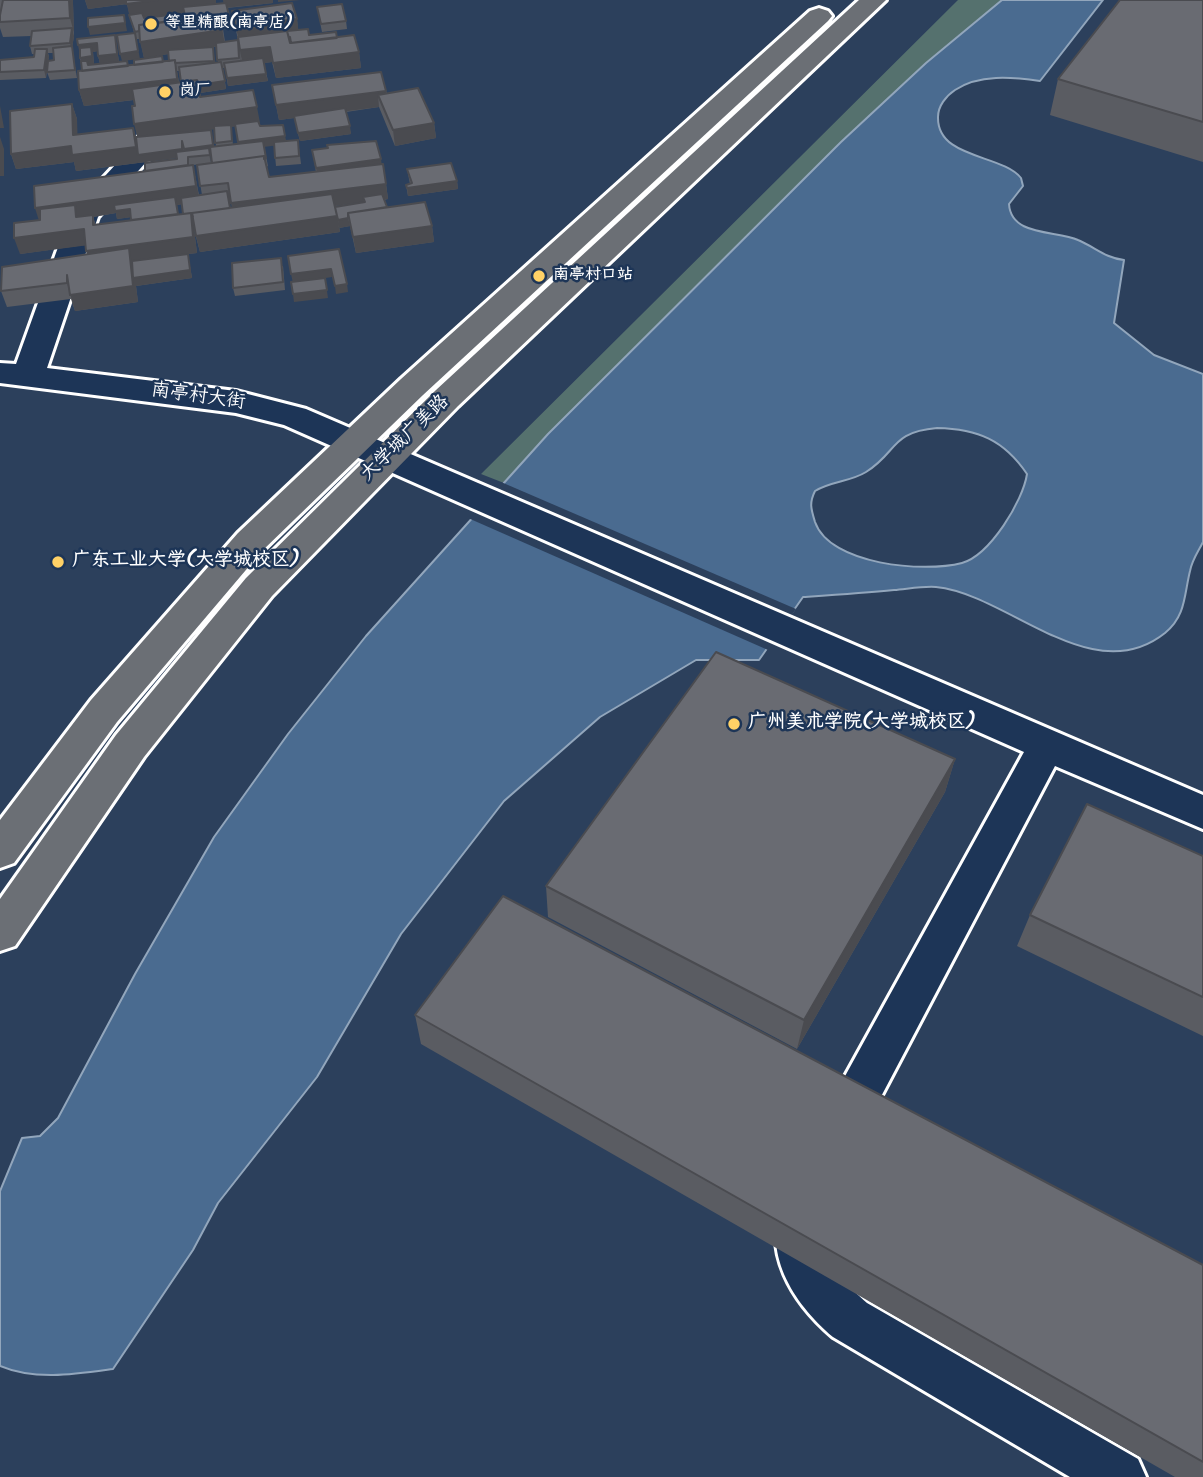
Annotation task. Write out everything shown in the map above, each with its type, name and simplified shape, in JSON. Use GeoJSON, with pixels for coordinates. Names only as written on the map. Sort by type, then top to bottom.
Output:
{"type":"FeatureCollection","features":[{"type":"Feature","properties":{"kind":"main road","name":"大学城广美路"},"geometry":{"type":"LineString","coordinates":[[0,851],[104,711],[250,542],[353,442],[836,0]]}},
{"type":"Feature","properties":{"kind":"main road","name":"大学城广美路"},"geometry":{"type":"LineString","coordinates":[[0,933],[130,746],[278,567],[387,457],[874,0]]}},
{"type":"Feature","properties":{"kind":"street"},"geometry":{"type":"LineString","coordinates":[[14,374],[84,214],[157,132],[158,92]]}},
{"type":"Feature","properties":{"kind":"street","name":"南亭村大街"},"geometry":{"type":"LineString","coordinates":[[14,374],[236,402],[294,417],[1203,813]]}},
{"type":"Feature","properties":{"kind":"street"},"geometry":{"type":"LineString","coordinates":[[1047,745],[816,1175],[798,1221],[798,1242],[811,1282],[824,1299],[850,1320],[1120,1477]]}},
{"type":"Feature","properties":{"kind":"green space"},"geometry":{"type":"Polygon","coordinates":[[[958,0],[1002,0],[926,63],[841,142],[548,434],[504,483],[481,474],[958,0]]]}},
{"type":"Feature","properties":{"kind":"water"},"geometry":{"type":"Polygon","coordinates":[[[1002,0],[1103,0],[1040,81],[1007,78],[974,81],[949,95],[941,105],[938,117],[940,131],[948,141],[1012,170],[1021,178],[1023,186],[1009,204],[1012,215],[1018,222],[1036,231],[1078,240],[1106,255],[1124,260],[1114,323],[1154,355],[1203,374],[1203,542],[1192,563],[1177,620],[1165,633],[1137,648],[1109,651],[1079,646],[964,593],[936,587],[803,597],[759,660],[696,660],[600,717],[504,801],[401,934],[317,1077],[218,1203],[193,1250],[113,1369],[42,1375],[13,1371],[0,1366],[0,1191],[22,1138],[40,1136],[58,1118],[135,974],[214,837],[288,734],[366,636],[548,434],[841,142],[926,63],[1002,0]],[[952,429],[922,430],[902,438],[866,472],[815,491],[812,510],[815,522],[824,537],[858,557],[903,566],[945,566],[962,563],[983,550],[1012,512],[1027,474],[1009,453],[989,439],[952,429]]]}},
{"type":"Feature","properties":{"kind":"pier"},"geometry":{"type":"Polygon","coordinates":[[[501,482],[796,609],[768,650],[468,518],[501,482]]]}},
{"type":"Feature","properties":{"kind":"building"},"geometry":{"type":"Polygon","coordinates":[[[3,0],[69,0],[70,18],[0,22],[3,0]]]}},
{"type":"Feature","properties":{"kind":"building"},"geometry":{"type":"Polygon","coordinates":[[[126,0],[158,0],[126,4],[126,0]]]}},
{"type":"Feature","properties":{"kind":"building"},"geometry":{"type":"Polygon","coordinates":[[[1120,0],[1203,0],[1203,122],[1058,79],[1120,0]]]}},
{"type":"Feature","properties":{"kind":"building"},"geometry":{"type":"Polygon","coordinates":[[[226,3],[230,20],[221,21],[220,16],[186,20],[183,7],[226,3]]]}},
{"type":"Feature","properties":{"kind":"building"},"geometry":{"type":"Polygon","coordinates":[[[292,3],[297,19],[236,27],[232,11],[292,3]]]}},
{"type":"Feature","properties":{"kind":"building"},"geometry":{"type":"Polygon","coordinates":[[[342,4],[346,21],[321,24],[317,7],[342,4]]]}},
{"type":"Feature","properties":{"kind":"building"},"geometry":{"type":"Polygon","coordinates":[[[142,13],[144,18],[178,14],[178,20],[139,25],[139,31],[135,32],[129,15],[142,13]]]}},
{"type":"Feature","properties":{"kind":"building"},"geometry":{"type":"Polygon","coordinates":[[[124,15],[125,23],[88,27],[88,18],[124,15]]]}},
{"type":"Feature","properties":{"kind":"building"},"geometry":{"type":"Polygon","coordinates":[[[220,16],[222,30],[140,42],[139,25],[220,16]]]}},
{"type":"Feature","properties":{"kind":"building"},"geometry":{"type":"Polygon","coordinates":[[[72,28],[70,43],[30,46],[32,31],[72,28]]]}},
{"type":"Feature","properties":{"kind":"building"},"geometry":{"type":"Polygon","coordinates":[[[308,29],[309,35],[336,32],[337,38],[291,43],[287,31],[308,29]]]}},
{"type":"Feature","properties":{"kind":"building"},"geometry":{"type":"Polygon","coordinates":[[[287,31],[290,43],[354,35],[359,52],[273,63],[270,47],[240,50],[238,37],[287,31]]]}},
{"type":"Feature","properties":{"kind":"building"},"geometry":{"type":"Polygon","coordinates":[[[135,33],[138,51],[120,54],[117,35],[135,33]]]}},
{"type":"Feature","properties":{"kind":"building"},"geometry":{"type":"Polygon","coordinates":[[[115,35],[117,54],[98,56],[97,43],[78,45],[77,39],[115,35]]]}},
{"type":"Feature","properties":{"kind":"building"},"geometry":{"type":"Polygon","coordinates":[[[238,40],[239,58],[217,60],[216,43],[238,40]]]}},
{"type":"Feature","properties":{"kind":"building"},"geometry":{"type":"Polygon","coordinates":[[[72,46],[75,70],[47,72],[48,61],[54,60],[53,48],[72,46]]]}},
{"type":"Feature","properties":{"kind":"building"},"geometry":{"type":"Polygon","coordinates":[[[91,47],[92,56],[80,58],[80,48],[91,47]]]}},
{"type":"Feature","properties":{"kind":"building"},"geometry":{"type":"Polygon","coordinates":[[[213,47],[214,61],[169,61],[168,50],[213,47]]]}},
{"type":"Feature","properties":{"kind":"building"},"geometry":{"type":"Polygon","coordinates":[[[35,49],[47,49],[44,70],[0,72],[0,60],[34,57],[35,49]]]}},
{"type":"Feature","properties":{"kind":"building"},"geometry":{"type":"Polygon","coordinates":[[[162,56],[163,62],[134,65],[134,60],[162,56]]]}},
{"type":"Feature","properties":{"kind":"building"},"geometry":{"type":"Polygon","coordinates":[[[263,58],[266,74],[227,78],[224,63],[263,58]]]}},
{"type":"Feature","properties":{"kind":"building"},"geometry":{"type":"Polygon","coordinates":[[[175,60],[177,79],[79,90],[78,71],[175,60]]]}},
{"type":"Feature","properties":{"kind":"building"},"geometry":{"type":"Polygon","coordinates":[[[81,61],[87,61],[88,65],[127,61],[128,66],[82,71],[81,61]]]}},
{"type":"Feature","properties":{"kind":"building"},"geometry":{"type":"Polygon","coordinates":[[[221,62],[225,81],[198,85],[197,80],[181,82],[179,67],[221,62]]]}},
{"type":"Feature","properties":{"kind":"building"},"geometry":{"type":"Polygon","coordinates":[[[381,72],[386,91],[276,105],[272,85],[381,72]]]}},
{"type":"Feature","properties":{"kind":"building"},"geometry":{"type":"Polygon","coordinates":[[[197,80],[200,97],[253,90],[257,107],[134,124],[132,89],[197,80]]]}},
{"type":"Feature","properties":{"kind":"building"},"geometry":{"type":"Polygon","coordinates":[[[418,88],[434,123],[393,130],[378,95],[418,88]]]}},
{"type":"Feature","properties":{"kind":"building"},"geometry":{"type":"Polygon","coordinates":[[[72,104],[73,135],[133,128],[136,147],[72,155],[71,146],[11,154],[10,111],[72,104]]]}},
{"type":"Feature","properties":{"kind":"building"},"geometry":{"type":"Polygon","coordinates":[[[345,108],[350,126],[298,133],[294,116],[345,108]]]}},
{"type":"Feature","properties":{"kind":"building"},"geometry":{"type":"Polygon","coordinates":[[[258,121],[260,126],[283,125],[285,136],[238,142],[235,124],[258,121]]]}},
{"type":"Feature","properties":{"kind":"building"},"geometry":{"type":"Polygon","coordinates":[[[231,125],[232,141],[215,143],[214,126],[231,125]]]}},
{"type":"Feature","properties":{"kind":"building"},"geometry":{"type":"Polygon","coordinates":[[[211,130],[213,145],[184,149],[182,141],[182,149],[138,155],[136,137],[211,130]]]}},
{"type":"Feature","properties":{"kind":"building"},"geometry":{"type":"Polygon","coordinates":[[[298,140],[299,156],[275,158],[274,142],[298,140]]]}},
{"type":"Feature","properties":{"kind":"building"},"geometry":{"type":"Polygon","coordinates":[[[263,141],[266,158],[264,159],[264,156],[212,163],[210,147],[263,141]]]}},
{"type":"Feature","properties":{"kind":"building"},"geometry":{"type":"Polygon","coordinates":[[[376,141],[381,159],[316,168],[312,150],[328,148],[327,145],[376,141]]]}},
{"type":"Feature","properties":{"kind":"building"},"geometry":{"type":"Polygon","coordinates":[[[209,148],[210,155],[188,157],[188,165],[145,171],[145,163],[177,159],[176,152],[209,148]]]}},
{"type":"Feature","properties":{"kind":"building"},"geometry":{"type":"Polygon","coordinates":[[[264,156],[269,177],[383,164],[386,184],[231,203],[228,183],[200,186],[197,165],[264,156]]]}},
{"type":"Feature","properties":{"kind":"building"},"geometry":{"type":"Polygon","coordinates":[[[451,163],[457,181],[407,188],[406,185],[412,183],[407,169],[451,163]]]}},
{"type":"Feature","properties":{"kind":"building"},"geometry":{"type":"Polygon","coordinates":[[[193,165],[196,186],[35,208],[34,186],[193,165]]]}},
{"type":"Feature","properties":{"kind":"building"},"geometry":{"type":"Polygon","coordinates":[[[227,191],[230,208],[192,213],[193,217],[191,213],[183,214],[181,198],[227,191]]]}},
{"type":"Feature","properties":{"kind":"building"},"geometry":{"type":"Polygon","coordinates":[[[332,194],[337,216],[196,236],[192,213],[332,194]]]}},
{"type":"Feature","properties":{"kind":"building"},"geometry":{"type":"Polygon","coordinates":[[[382,194],[387,207],[348,213],[348,218],[338,220],[335,207],[365,202],[363,197],[382,194]]]}},
{"type":"Feature","properties":{"kind":"building"},"geometry":{"type":"Polygon","coordinates":[[[175,197],[178,214],[131,220],[130,209],[115,211],[114,205],[175,197]]]}},
{"type":"Feature","properties":{"kind":"building"},"geometry":{"type":"Polygon","coordinates":[[[425,202],[432,226],[353,237],[348,213],[425,202]]]}},
{"type":"Feature","properties":{"kind":"building"},"geometry":{"type":"Polygon","coordinates":[[[75,205],[76,217],[93,215],[93,225],[191,213],[193,237],[86,251],[84,229],[14,238],[14,223],[40,220],[40,209],[75,205]]]}},
{"type":"Feature","properties":{"kind":"building"},"geometry":{"type":"Polygon","coordinates":[[[129,248],[133,286],[70,295],[67,275],[67,283],[1,291],[2,267],[129,248]]]}},
{"type":"Feature","properties":{"kind":"building"},"geometry":{"type":"Polygon","coordinates":[[[339,249],[347,284],[335,286],[331,269],[291,274],[288,256],[339,249]]]}},
{"type":"Feature","properties":{"kind":"building"},"geometry":{"type":"Polygon","coordinates":[[[188,254],[190,270],[133,278],[132,261],[188,254]]]}},
{"type":"Feature","properties":{"kind":"building"},"geometry":{"type":"Polygon","coordinates":[[[281,258],[283,282],[233,288],[232,263],[281,258]]]}},
{"type":"Feature","properties":{"kind":"building"},"geometry":{"type":"Polygon","coordinates":[[[325,278],[327,290],[293,294],[291,282],[325,278]]]}},
{"type":"Feature","properties":{"kind":"building"},"geometry":{"type":"Polygon","coordinates":[[[716,652],[955,759],[804,1020],[546,886],[716,652]]]}},
{"type":"Feature","properties":{"kind":"building"},"geometry":{"type":"Polygon","coordinates":[[[1087,804],[1203,856],[1203,997],[1030,915],[1087,804]]]}},
{"type":"Feature","properties":{"kind":"building"},"geometry":{"type":"Polygon","coordinates":[[[503,896],[1203,1265],[1203,1462],[415,1015],[503,896]]]}},
{"type":"Feature","properties":{"kind":"place","name":"等里精酿(南亭店)"},"geometry":{"type":"Point","coordinates":[151,24]}},
{"type":"Feature","properties":{"kind":"place","name":"岗厂"},"geometry":{"type":"Point","coordinates":[165,92]}},
{"type":"Feature","properties":{"kind":"place","name":"南亭村口站"},"geometry":{"type":"Point","coordinates":[539,276]}},
{"type":"Feature","properties":{"kind":"place","name":"广东工业大学(大学城校区)"},"geometry":{"type":"Point","coordinates":[58,562]}},
{"type":"Feature","properties":{"kind":"place","name":"广州美术学院(大学城校区)"},"geometry":{"type":"Point","coordinates":[734,724]}}]}
